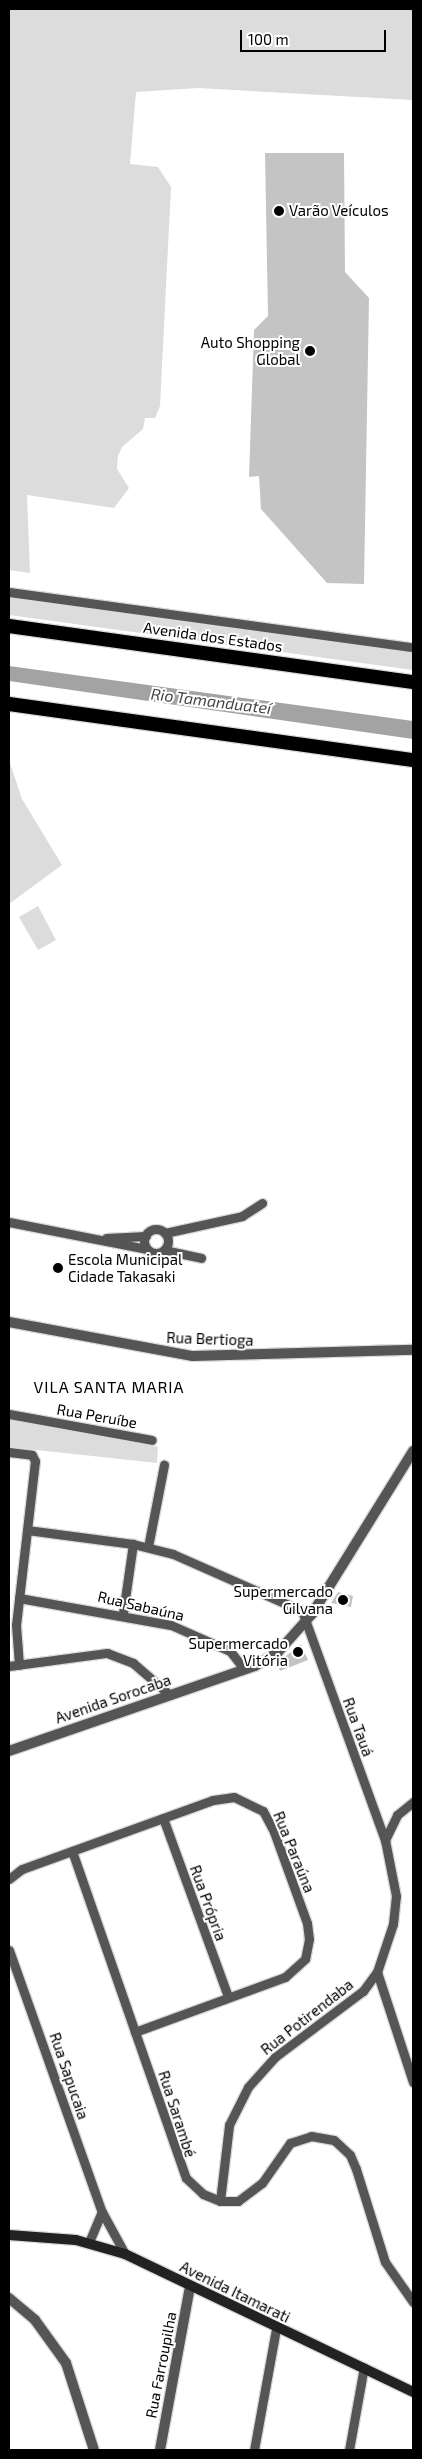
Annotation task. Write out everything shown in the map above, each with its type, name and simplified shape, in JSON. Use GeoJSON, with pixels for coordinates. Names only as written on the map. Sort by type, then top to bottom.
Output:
{"type":"FeatureCollection","features":[{"type":"Feature","properties":{"kind":"highway","name":"Avenida dos Estados"},"geometry":{"type":"LineString","coordinates":[[9,626],[413,682]]}},
{"type":"Feature","properties":{"kind":"highway"},"geometry":{"type":"LineString","coordinates":[[9,704],[413,760]]}},
{"type":"Feature","properties":{"kind":"main road","name":"Avenida Itamarati"},"geometry":{"type":"LineString","coordinates":[[9,2235],[89,2242],[125,2254],[276,2329],[364,2367],[413,2392]]}},
{"type":"Feature","properties":{"kind":"main road","name":"Avenida Itamarati"},"geometry":{"type":"LineString","coordinates":[[9,2242],[39,2238]]}},
{"type":"Feature","properties":{"kind":"street"},"geometry":{"type":"LineString","coordinates":[[9,592],[413,647]]}},
{"type":"Feature","properties":{"kind":"street"},"geometry":{"type":"LineString","coordinates":[[100,1239],[146,1236],[157,1229],[165,1233],[242,1216],[262,1203]]}},
{"type":"Feature","properties":{"kind":"street"},"geometry":{"type":"LineString","coordinates":[[9,1222],[147,1248],[156,1253],[164,1250],[201,1258]]}},
{"type":"Feature","properties":{"kind":"street"},"geometry":{"type":"LineString","coordinates":[[164,1250],[168,1242],[165,1233]]}},
{"type":"Feature","properties":{"kind":"street"},"geometry":{"type":"LineString","coordinates":[[146,1236],[147,1248]]}},
{"type":"Feature","properties":{"kind":"street","name":"Rua Bertioga"},"geometry":{"type":"LineString","coordinates":[[9,1322],[193,1356],[413,1350]]}},
{"type":"Feature","properties":{"kind":"street","name":"Rua Peruíbe"},"geometry":{"type":"LineString","coordinates":[[9,1414],[152,1440]]}},
{"type":"Feature","properties":{"kind":"street","name":"Avenida Sorocaba"},"geometry":{"type":"LineString","coordinates":[[9,1751],[244,1669],[278,1652],[306,1622],[413,1451]]}},
{"type":"Feature","properties":{"kind":"street"},"geometry":{"type":"LineString","coordinates":[[9,1452],[29,1454],[35,1461],[20,1585],[19,1665]]}},
{"type":"Feature","properties":{"kind":"street"},"geometry":{"type":"LineString","coordinates":[[148,1547],[164,1465]]}},
{"type":"Feature","properties":{"kind":"street"},"geometry":{"type":"LineString","coordinates":[[27,1530],[133,1544],[189,1560],[302,1611],[306,1622]]}},
{"type":"Feature","properties":{"kind":"street"},"geometry":{"type":"LineString","coordinates":[[123,1613],[133,1544]]}},
{"type":"Feature","properties":{"kind":"street"},"geometry":{"type":"LineString","coordinates":[[9,1584],[20,1585]]}},
{"type":"Feature","properties":{"kind":"street","name":"Rua Sabaúna"},"geometry":{"type":"LineString","coordinates":[[19,1598],[123,1613],[189,1631],[230,1651],[244,1669]]}},
{"type":"Feature","properties":{"kind":"street","name":"Rua Tauá"},"geometry":{"type":"LineString","coordinates":[[306,1622],[385,1840]]}},
{"type":"Feature","properties":{"kind":"street"},"geometry":{"type":"LineString","coordinates":[[9,1666],[107,1653],[133,1663],[170,1695]]}},
{"type":"Feature","properties":{"kind":"street","name":"Rua Paraúna"},"geometry":{"type":"LineString","coordinates":[[9,1879],[22,1869],[213,1800],[234,1797],[256,1804],[274,1832],[307,1923],[309,1939],[306,1959],[285,1977],[135,2032]]}},
{"type":"Feature","properties":{"kind":"street"},"geometry":{"type":"LineString","coordinates":[[385,1840],[397,1816],[413,1802]]}},
{"type":"Feature","properties":{"kind":"street","name":"Rua Própria"},"geometry":{"type":"LineString","coordinates":[[163,1818],[228,1997]]}},
{"type":"Feature","properties":{"kind":"street","name":"Rua Potirendaba"},"geometry":{"type":"LineString","coordinates":[[220,2201],[229,2125],[248,2087],[275,2057],[363,1991],[378,1972],[393,1924],[396,1896],[385,1840]]}},
{"type":"Feature","properties":{"kind":"street","name":"Rua Sarambé"},"geometry":{"type":"LineString","coordinates":[[72,1851],[178,2163],[194,2189],[220,2201]]}},
{"type":"Feature","properties":{"kind":"street","name":"Rua Sapucaia"},"geometry":{"type":"LineString","coordinates":[[9,1950],[102,2212],[125,2254]]}},
{"type":"Feature","properties":{"kind":"street"},"geometry":{"type":"LineString","coordinates":[[378,1972],[413,2082]]}},
{"type":"Feature","properties":{"kind":"street"},"geometry":{"type":"LineString","coordinates":[[220,2201],[247,2197],[290,2143],[311,2136],[334,2140],[350,2155],[385,2262],[413,2302]]}},
{"type":"Feature","properties":{"kind":"street"},"geometry":{"type":"LineString","coordinates":[[89,2242],[102,2212]]}},
{"type":"Feature","properties":{"kind":"street","name":"Rua Farroupilha"},"geometry":{"type":"LineString","coordinates":[[160,2450],[190,2286]]}},
{"type":"Feature","properties":{"kind":"street"},"geometry":{"type":"LineString","coordinates":[[9,2298],[35,2320],[66,2363],[94,2450]]}},
{"type":"Feature","properties":{"kind":"street"},"geometry":{"type":"LineString","coordinates":[[254,2450],[276,2329]]}},
{"type":"Feature","properties":{"kind":"street"},"geometry":{"type":"LineString","coordinates":[[349,2450],[364,2367]]}},
{"type":"Feature","properties":{"kind":"shaded area"},"geometry":{"type":"Polygon","coordinates":[[[9,9],[413,9],[413,100],[198,88],[136,92],[130,164],[158,167],[171,187],[160,406],[155,418],[145,418],[143,429],[122,447],[118,456],[117,469],[129,488],[114,508],[27,495],[30,573],[9,570],[9,9]]]}},
{"type":"Feature","properties":{"kind":"shaded area"},"geometry":{"type":"Polygon","coordinates":[[[9,598],[413,653],[413,670],[9,615],[9,598]]]}},
{"type":"Feature","properties":{"kind":"shaded area"},"geometry":{"type":"Polygon","coordinates":[[[9,760],[22,799],[62,865],[9,904],[9,760]]]}},
{"type":"Feature","properties":{"kind":"shaded area"},"geometry":{"type":"Polygon","coordinates":[[[38,906],[56,940],[38,950],[19,917],[38,906]]]}},
{"type":"Feature","properties":{"kind":"shaded area"},"geometry":{"type":"Polygon","coordinates":[[[9,1419],[158,1447],[157,1463],[9,1447],[9,1419]]]}},
{"type":"Feature","properties":{"kind":"water","name":"Rio Tamanduateí"},"geometry":{"type":"Polygon","coordinates":[[[9,666],[413,721],[413,739],[9,681],[9,666]]]}},
{"type":"Feature","properties":{"kind":"building","name":"Auto Shopping Global"},"geometry":{"type":"Polygon","coordinates":[[[265,153],[344,153],[345,272],[369,298],[364,584],[327,583],[261,509],[259,476],[249,477],[254,330],[268,316],[265,153]]]}},
{"type":"Feature","properties":{"kind":"building","name":"Supermercado Gilvana"},"geometry":{"type":"Polygon","coordinates":[[[338,1592],[353,1596],[351,1607],[331,1603],[338,1592]]]}},
{"type":"Feature","properties":{"kind":"building","name":"Supermercado Vitória"},"geometry":{"type":"Polygon","coordinates":[[[301,1644],[308,1660],[280,1671],[277,1663],[301,1644]]]}},
{"type":"Feature","properties":{"kind":"place","name":"Varão Veículos"},"geometry":{"type":"Point","coordinates":[279,211]}},
{"type":"Feature","properties":{"kind":"place","name":"Auto Shopping Global"},"geometry":{"type":"Point","coordinates":[310,351]}},
{"type":"Feature","properties":{"kind":"place","name":"Escola Municipal Cidade Takasaki"},"geometry":{"type":"Point","coordinates":[58,1268]}},
{"type":"Feature","properties":{"kind":"place","name":"Supermercado Gilvana"},"geometry":{"type":"Point","coordinates":[343,1600]}},
{"type":"Feature","properties":{"kind":"place","name":"Supermercado Vitória"},"geometry":{"type":"Point","coordinates":[298,1652]}},
{"type":"Feature","properties":{"kind":"district","name":"VILA SANTA MARIA"},"geometry":{"type":"Point","coordinates":[109,1387]}}]}
